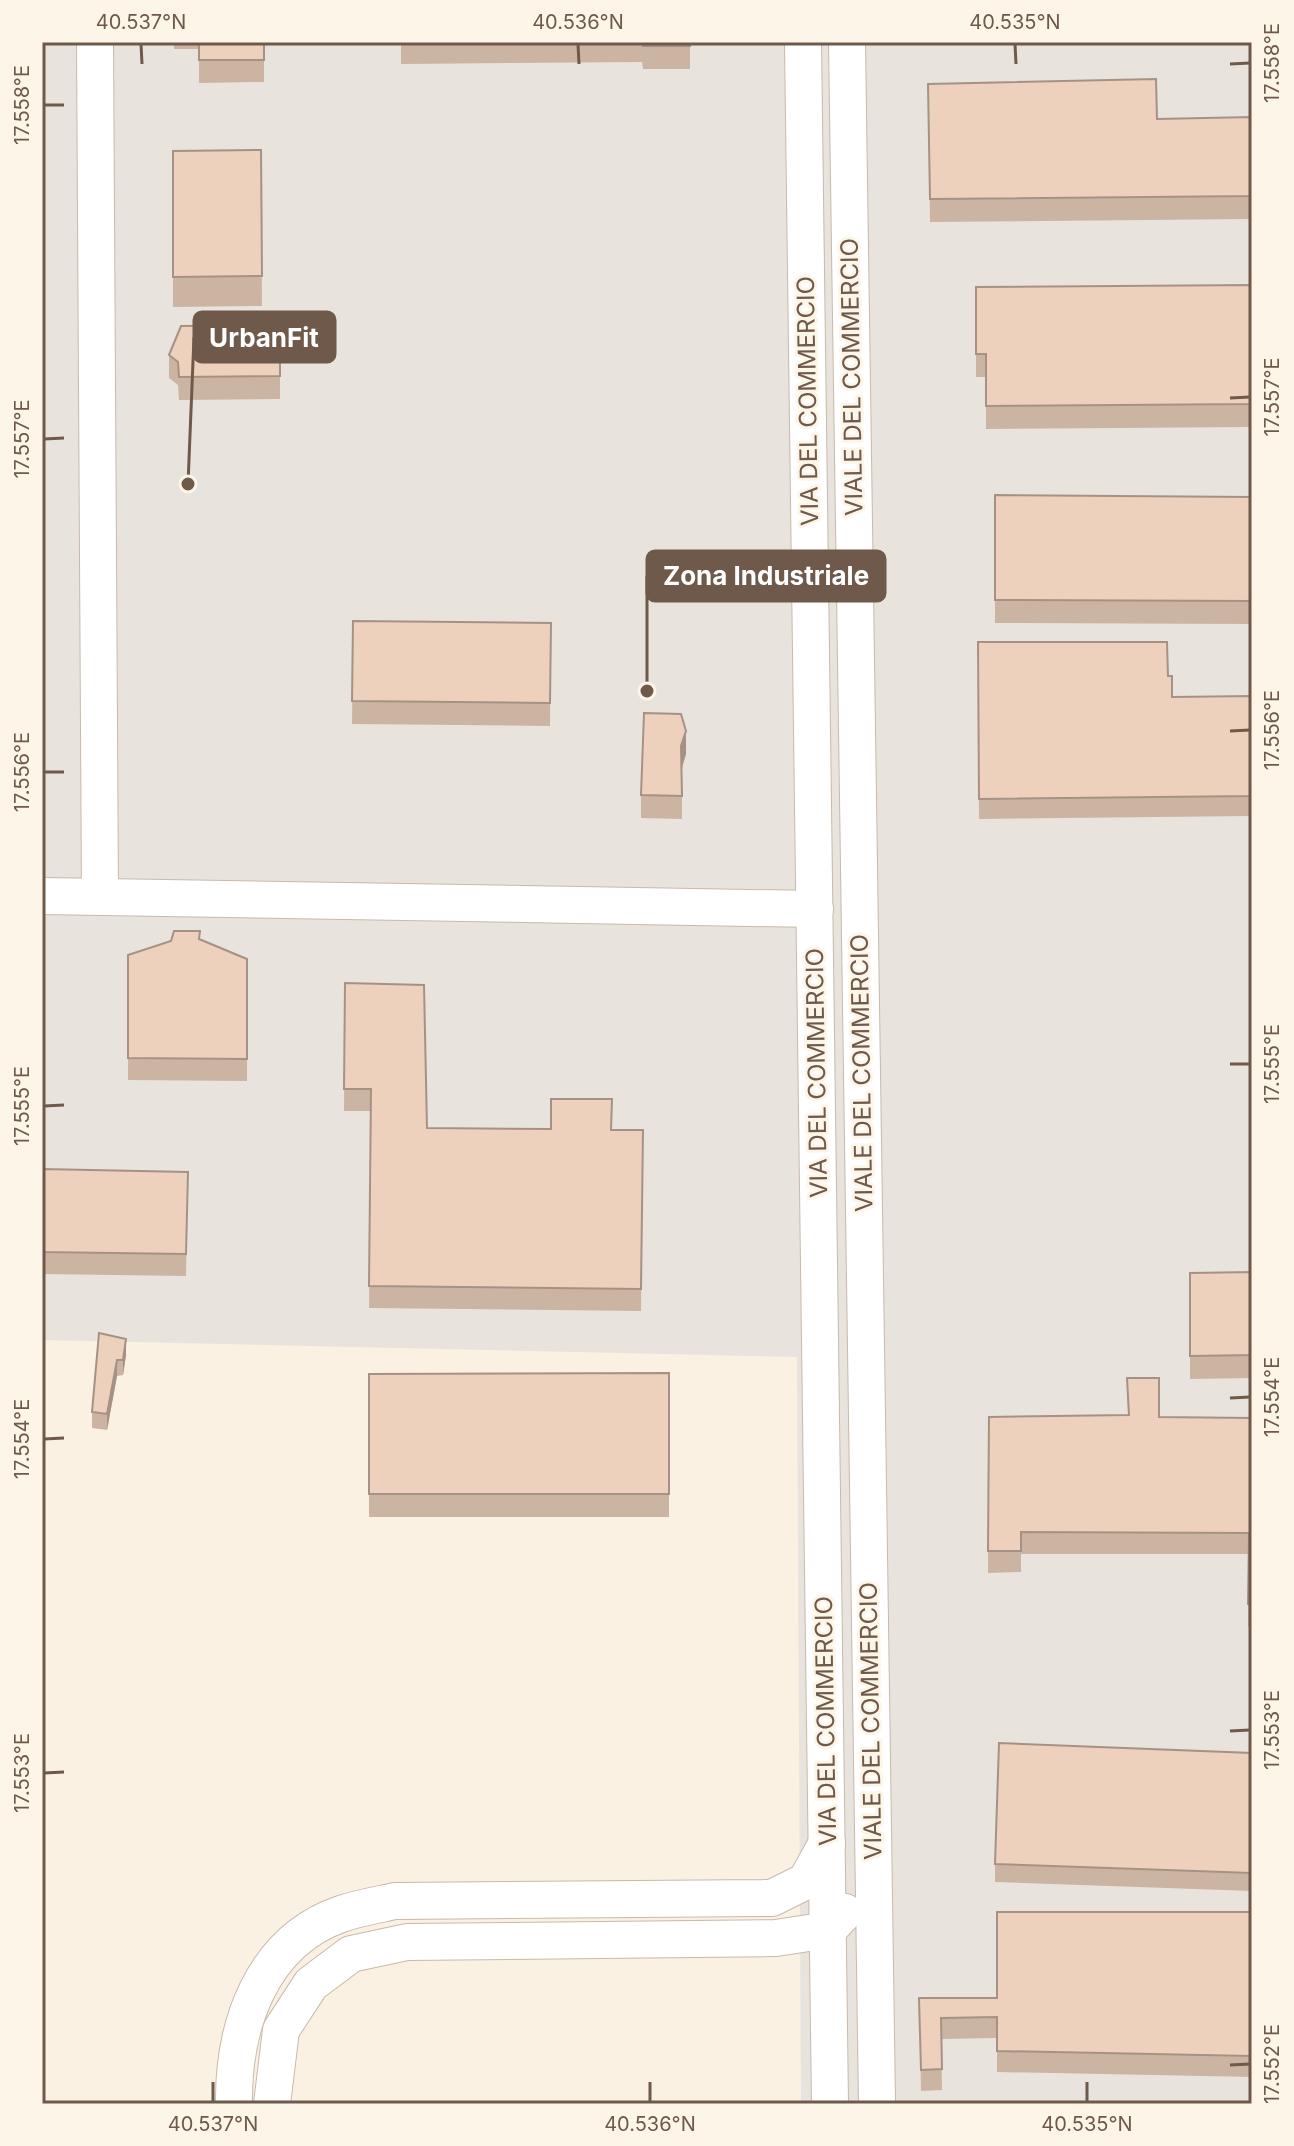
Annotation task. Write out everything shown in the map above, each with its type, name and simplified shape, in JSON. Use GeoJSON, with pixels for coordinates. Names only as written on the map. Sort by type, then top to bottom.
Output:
{"type":"FeatureCollection","features":[{"type":"Feature","properties":{"kind":"street"},"geometry":{"type":"LineString","coordinates":[[95,42],[100,897]]}},
{"type":"Feature","properties":{"kind":"street","name":"VIA DEL COMMERCIO"},"geometry":{"type":"LineString","coordinates":[[803,42],[830,2104]]}},
{"type":"Feature","properties":{"kind":"street","name":"VIALE DEL COMMERCIO"},"geometry":{"type":"LineString","coordinates":[[847,42],[877,2104]]}},
{"type":"Feature","properties":{"kind":"street"},"geometry":{"type":"LineString","coordinates":[[42,896],[815,909]]}},
{"type":"Feature","properties":{"kind":"street"},"geometry":{"type":"LineString","coordinates":[[234,2104],[237,2046],[250,1997],[287,1944],[340,1914],[395,1901],[772,1898],[806,1881],[828,1841]]}},
{"type":"Feature","properties":{"kind":"street"},"geometry":{"type":"LineString","coordinates":[[272,2104],[281,2030],[311,1984],[351,1954],[407,1942],[776,1938],[828,1930],[873,1882]]}},
{"type":"Feature","properties":{"kind":"shaded area"},"geometry":{"type":"Polygon","coordinates":[[[42,42],[1252,42],[1252,2104],[801,2104],[797,1357],[42,1340],[42,42]]]}},
{"type":"Feature","properties":{"kind":"building"},"geometry":{"type":"Polygon","coordinates":[[[199,42],[264,42],[264,60],[199,60],[199,42]]]}},
{"type":"Feature","properties":{"kind":"building"},"geometry":{"type":"Polygon","coordinates":[[[643,42],[690,42],[690,46],[643,46],[643,42]]]}},
{"type":"Feature","properties":{"kind":"building"},"geometry":{"type":"Polygon","coordinates":[[[1156,79],[1157,119],[1252,117],[1252,196],[930,199],[928,84],[1156,79]]]}},
{"type":"Feature","properties":{"kind":"building"},"geometry":{"type":"Polygon","coordinates":[[[261,150],[262,276],[173,277],[173,151],[261,150]]]}},
{"type":"Feature","properties":{"kind":"building"},"geometry":{"type":"Polygon","coordinates":[[[1252,285],[1252,404],[986,406],[986,354],[976,354],[976,287],[1252,285]]]}},
{"type":"Feature","properties":{"kind":"building"},"geometry":{"type":"Polygon","coordinates":[[[280,325],[280,376],[179,377],[178,362],[169,355],[181,326],[280,325]]]}},
{"type":"Feature","properties":{"kind":"building"},"geometry":{"type":"Polygon","coordinates":[[[995,495],[1252,497],[1252,601],[995,600],[995,495]]]}},
{"type":"Feature","properties":{"kind":"building"},"geometry":{"type":"Polygon","coordinates":[[[353,621],[551,623],[550,703],[352,701],[353,621]]]}},
{"type":"Feature","properties":{"kind":"building"},"geometry":{"type":"Polygon","coordinates":[[[978,642],[1167,642],[1172,697],[1252,696],[1252,796],[979,799],[978,642]]]}},
{"type":"Feature","properties":{"kind":"building"},"geometry":{"type":"Polygon","coordinates":[[[644,713],[681,714],[686,731],[681,746],[682,796],[641,795],[644,713]]]}},
{"type":"Feature","properties":{"kind":"building"},"geometry":{"type":"Polygon","coordinates":[[[174,931],[200,931],[199,939],[247,959],[247,1059],[128,1058],[128,955],[171,941],[174,931]]]}},
{"type":"Feature","properties":{"kind":"building"},"geometry":{"type":"Polygon","coordinates":[[[345,983],[424,985],[427,1128],[551,1129],[551,1099],[612,1099],[611,1130],[643,1130],[641,1289],[369,1286],[371,1089],[344,1089],[345,983]]]}},
{"type":"Feature","properties":{"kind":"building"},"geometry":{"type":"Polygon","coordinates":[[[42,1169],[188,1172],[186,1254],[42,1252],[42,1169]]]}},
{"type":"Feature","properties":{"kind":"building"},"geometry":{"type":"Polygon","coordinates":[[[1252,1272],[1252,1355],[1190,1356],[1190,1273],[1252,1272]]]}},
{"type":"Feature","properties":{"kind":"building"},"geometry":{"type":"Polygon","coordinates":[[[99,1333],[126,1339],[123,1360],[117,1360],[107,1414],[92,1412],[99,1333]]]}},
{"type":"Feature","properties":{"kind":"building"},"geometry":{"type":"Polygon","coordinates":[[[669,1373],[669,1494],[369,1494],[369,1374],[669,1373]]]}},
{"type":"Feature","properties":{"kind":"building"},"geometry":{"type":"Polygon","coordinates":[[[1127,1378],[1159,1378],[1159,1417],[1252,1418],[1252,1604],[1248,1604],[1249,1533],[1021,1532],[1021,1551],[988,1551],[989,1417],[1129,1415],[1127,1378]]]}},
{"type":"Feature","properties":{"kind":"building"},"geometry":{"type":"Polygon","coordinates":[[[999,1743],[1252,1753],[1252,1873],[995,1864],[999,1743]]]}},
{"type":"Feature","properties":{"kind":"building"},"geometry":{"type":"Polygon","coordinates":[[[997,1912],[1252,1912],[1252,2056],[997,2051],[997,2017],[941,2018],[942,2069],[921,2070],[919,1998],[997,1998],[997,1912]]]}},
{"type":"Feature","properties":{"kind":"place","name":"UrbanFit"},"geometry":{"type":"Point","coordinates":[188,484]}},
{"type":"Feature","properties":{"kind":"place","name":"Zona Industriale"},"geometry":{"type":"Point","coordinates":[647,691]}}]}
